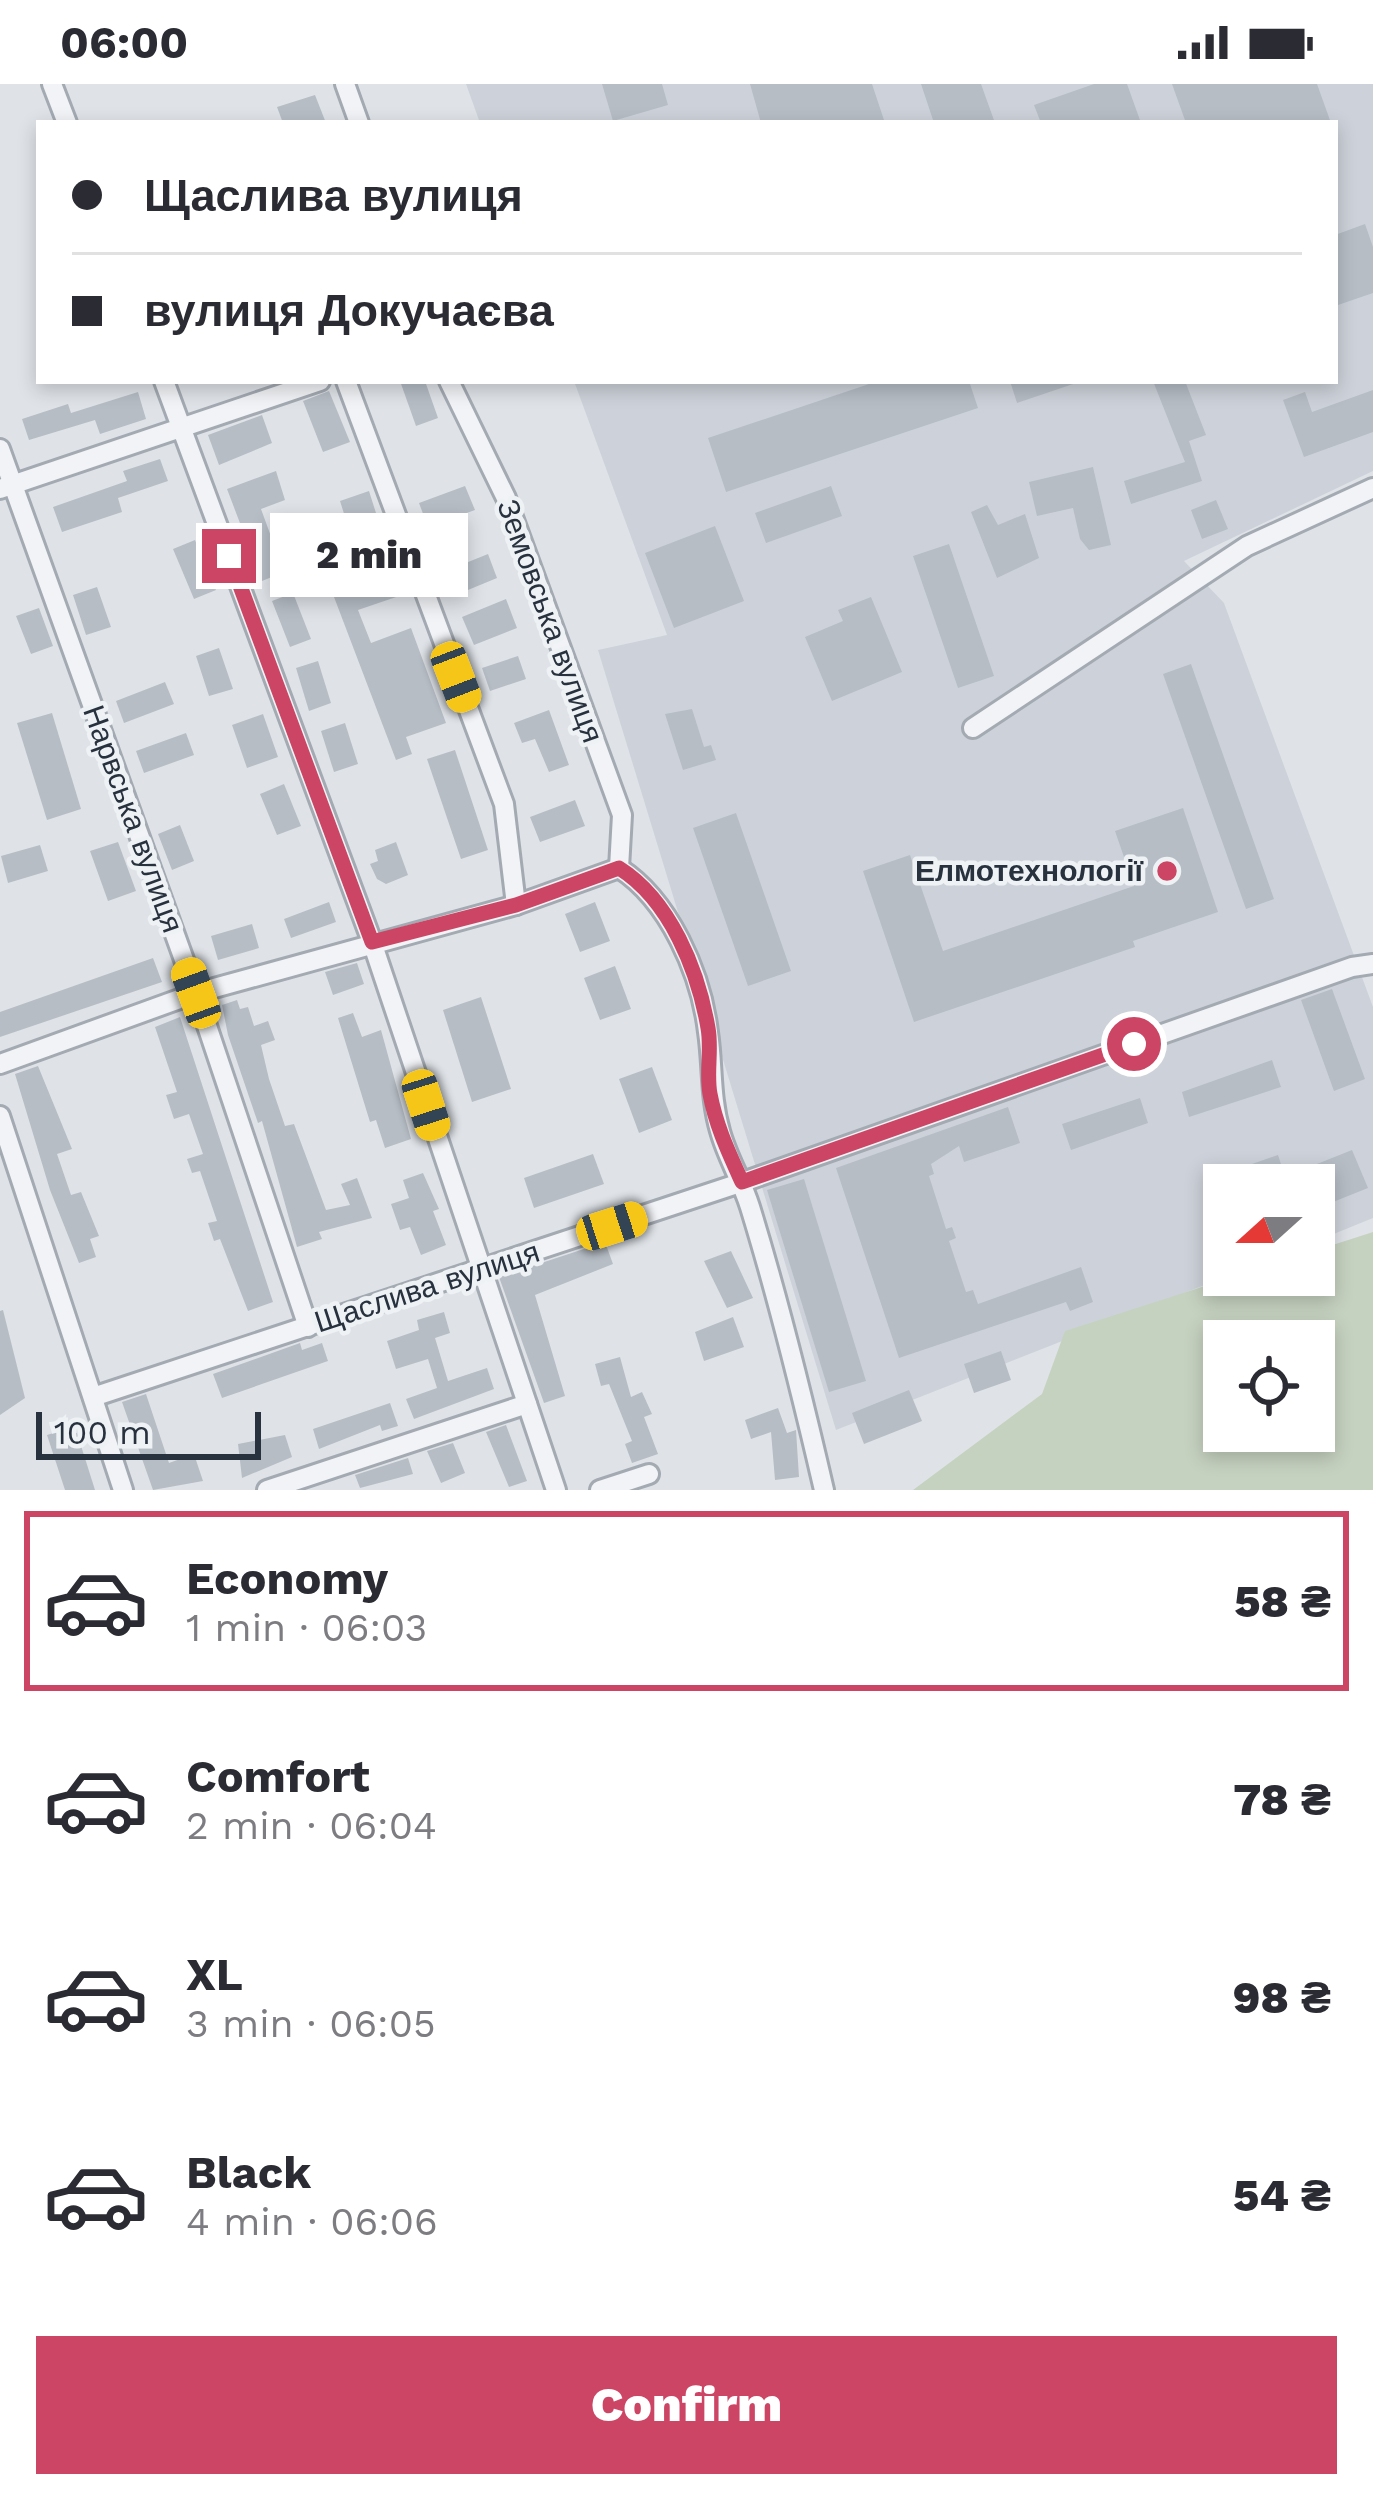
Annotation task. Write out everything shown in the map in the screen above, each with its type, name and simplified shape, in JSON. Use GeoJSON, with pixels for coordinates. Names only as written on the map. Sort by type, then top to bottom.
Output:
{"type":"FeatureCollection","features":[{"type":"Feature","properties":{"kind":"street"},"geometry":{"type":"LineString","coordinates":[[52,84],[66,120]]}},
{"type":"Feature","properties":{"kind":"street"},"geometry":{"type":"LineString","coordinates":[[345,84],[358,120]]}},
{"type":"Feature","properties":{"kind":"street"},"geometry":{"type":"LineString","coordinates":[[165,384],[372,942],[556,1490]]}},
{"type":"Feature","properties":{"kind":"street"},"geometry":{"type":"LineString","coordinates":[[6,487],[311,384]]}},
{"type":"Feature","properties":{"kind":"street"},"geometry":{"type":"LineString","coordinates":[[347,384],[504,804],[516,905]]}},
{"type":"Feature","properties":{"kind":"street","name":"Земовська вулиця"},"geometry":{"type":"LineString","coordinates":[[450,384],[506,497],[622,815],[619,868]]}},
{"type":"Feature","properties":{"kind":"street","name":"Нарвська вулиця"},"geometry":{"type":"LineString","coordinates":[[0,449],[6,487],[196,993],[308,1327]]}},
{"type":"Feature","properties":{"kind":"street"},"geometry":{"type":"LineString","coordinates":[[973,728],[1247,546],[1373,488]]}},
{"type":"Feature","properties":{"kind":"street"},"geometry":{"type":"LineString","coordinates":[[0,1064],[196,993],[516,905],[619,868],[660,905],[684,953],[708,1030],[709,1089],[721,1137],[742,1182],[781,1307],[824,1490]]}},
{"type":"Feature","properties":{"kind":"street","name":"Щаслива вулиця"},"geometry":{"type":"LineString","coordinates":[[93,1397],[742,1182],[1329,974],[1373,964]]}},
{"type":"Feature","properties":{"kind":"street"},"geometry":{"type":"LineString","coordinates":[[0,1116],[123,1490]]}},
{"type":"Feature","properties":{"kind":"street"},"geometry":{"type":"LineString","coordinates":[[267,1490],[527,1405]]}},
{"type":"Feature","properties":{"kind":"street"},"geometry":{"type":"LineString","coordinates":[[601,1490],[649,1474]]}},
{"type":"Feature","properties":{"kind":"shaded area"},"geometry":{"type":"Polygon","coordinates":[[[466,84],[1373,84],[1373,471],[1184,561],[1224,603],[1373,1007],[1373,1218],[1335,1233],[1335,1164],[1203,1164],[1203,1286],[836,1430],[598,650],[667,635],[575,384],[1338,384],[1338,120],[479,120],[466,84]]]}},
{"type":"Feature","properties":{"kind":"green space"},"geometry":{"type":"Polygon","coordinates":[[[1373,1232],[1373,1490],[913,1490],[1042,1394],[1065,1331],[1203,1287],[1203,1296],[1335,1296],[1335,1244],[1373,1232]]]}},
{"type":"Feature","properties":{"kind":"building"},"geometry":{"type":"Polygon","coordinates":[[[602,84],[662,84],[668,105],[613,120],[602,84]]]}},
{"type":"Feature","properties":{"kind":"building"},"geometry":{"type":"Polygon","coordinates":[[[750,84],[872,84],[884,120],[760,120],[750,84]]]}},
{"type":"Feature","properties":{"kind":"building"},"geometry":{"type":"Polygon","coordinates":[[[921,84],[981,84],[994,120],[933,120],[921,84]]]}},
{"type":"Feature","properties":{"kind":"building"},"geometry":{"type":"Polygon","coordinates":[[[1094,84],[1127,84],[1140,120],[1040,120],[1034,105],[1094,84]]]}},
{"type":"Feature","properties":{"kind":"building"},"geometry":{"type":"Polygon","coordinates":[[[1172,84],[1317,84],[1330,120],[1185,120],[1172,84]]]}},
{"type":"Feature","properties":{"kind":"building"},"geometry":{"type":"Polygon","coordinates":[[[315,95],[325,120],[282,120],[277,107],[315,95]]]}},
{"type":"Feature","properties":{"kind":"building"},"geometry":{"type":"Polygon","coordinates":[[[1365,224],[1373,247],[1373,293],[1338,305],[1338,234],[1365,224]]]}},
{"type":"Feature","properties":{"kind":"building"},"geometry":{"type":"Polygon","coordinates":[[[401,384],[426,384],[438,418],[416,426],[401,384]]]}},
{"type":"Feature","properties":{"kind":"building"},"geometry":{"type":"Polygon","coordinates":[[[869,384],[970,384],[978,408],[726,492],[708,438],[869,384]]]}},
{"type":"Feature","properties":{"kind":"building"},"geometry":{"type":"Polygon","coordinates":[[[1011,384],[1073,384],[1017,403],[1011,384]]]}},
{"type":"Feature","properties":{"kind":"building"},"geometry":{"type":"Polygon","coordinates":[[[1154,384],[1186,384],[1206,435],[1189,441],[1202,481],[1131,504],[1124,481],[1185,462],[1154,384]]]}},
{"type":"Feature","properties":{"kind":"building"},"geometry":{"type":"Polygon","coordinates":[[[1373,390],[1373,432],[1304,457],[1283,400],[1305,392],[1312,412],[1373,390]]]}},
{"type":"Feature","properties":{"kind":"building"},"geometry":{"type":"Polygon","coordinates":[[[329,391],[350,442],[323,452],[303,401],[329,391]]]}},
{"type":"Feature","properties":{"kind":"building"},"geometry":{"type":"Polygon","coordinates":[[[138,392],[146,419],[100,434],[95,420],[29,440],[22,419],[68,404],[71,413],[138,392]]]}},
{"type":"Feature","properties":{"kind":"building"},"geometry":{"type":"Polygon","coordinates":[[[262,415],[272,443],[219,465],[208,435],[262,415]]]}},
{"type":"Feature","properties":{"kind":"building"},"geometry":{"type":"Polygon","coordinates":[[[160,459],[168,481],[118,498],[122,512],[62,532],[53,507],[127,481],[123,471],[160,459]]]}},
{"type":"Feature","properties":{"kind":"building"},"geometry":{"type":"Polygon","coordinates":[[[1093,467],[1111,545],[1089,550],[1080,539],[1073,508],[1037,516],[1029,482],[1093,467]]]}},
{"type":"Feature","properties":{"kind":"building"},"geometry":{"type":"Polygon","coordinates":[[[276,471],[285,500],[261,509],[284,572],[262,581],[227,489],[276,471]]]}},
{"type":"Feature","properties":{"kind":"building"},"geometry":{"type":"Polygon","coordinates":[[[465,486],[475,510],[428,527],[419,503],[465,486]]]}},
{"type":"Feature","properties":{"kind":"building"},"geometry":{"type":"Polygon","coordinates":[[[831,486],[842,516],[766,543],[755,513],[831,486]]]}},
{"type":"Feature","properties":{"kind":"building"},"geometry":{"type":"Polygon","coordinates":[[[369,491],[402,595],[358,610],[371,643],[411,628],[446,723],[406,737],[412,754],[396,760],[334,597],[366,583],[340,501],[369,491]]]}},
{"type":"Feature","properties":{"kind":"building"},"geometry":{"type":"Polygon","coordinates":[[[1216,500],[1228,529],[1202,539],[1191,510],[1216,500]]]}},
{"type":"Feature","properties":{"kind":"building"},"geometry":{"type":"Polygon","coordinates":[[[987,505],[998,525],[1025,514],[1039,558],[997,578],[971,512],[987,505]]]}},
{"type":"Feature","properties":{"kind":"building"},"geometry":{"type":"Polygon","coordinates":[[[715,526],[744,601],[674,628],[645,553],[715,526]]]}},
{"type":"Feature","properties":{"kind":"building"},"geometry":{"type":"Polygon","coordinates":[[[195,540],[216,590],[194,599],[173,549],[195,540]]]}},
{"type":"Feature","properties":{"kind":"building"},"geometry":{"type":"Polygon","coordinates":[[[949,544],[994,676],[958,688],[913,556],[949,544]]]}},
{"type":"Feature","properties":{"kind":"building"},"geometry":{"type":"Polygon","coordinates":[[[488,554],[497,578],[451,597],[441,573],[488,554]]]}},
{"type":"Feature","properties":{"kind":"building"},"geometry":{"type":"Polygon","coordinates":[[[97,587],[111,627],[86,635],[73,595],[97,587]]]}},
{"type":"Feature","properties":{"kind":"building"},"geometry":{"type":"Polygon","coordinates":[[[293,593],[311,639],[290,647],[272,601],[293,593]]]}},
{"type":"Feature","properties":{"kind":"building"},"geometry":{"type":"Polygon","coordinates":[[[871,597],[902,672],[832,701],[805,637],[843,621],[838,610],[871,597]]]}},
{"type":"Feature","properties":{"kind":"building"},"geometry":{"type":"Polygon","coordinates":[[[506,599],[517,628],[474,645],[462,617],[506,599]]]}},
{"type":"Feature","properties":{"kind":"building"},"geometry":{"type":"Polygon","coordinates":[[[39,608],[53,646],[31,654],[16,616],[39,608]]]}},
{"type":"Feature","properties":{"kind":"building"},"geometry":{"type":"Polygon","coordinates":[[[219,648],[233,689],[209,696],[196,656],[219,648]]]}},
{"type":"Feature","properties":{"kind":"building"},"geometry":{"type":"Polygon","coordinates":[[[518,656],[526,679],[490,691],[482,668],[518,656]]]}},
{"type":"Feature","properties":{"kind":"building"},"geometry":{"type":"Polygon","coordinates":[[[318,661],[331,703],[309,711],[296,668],[318,661]]]}},
{"type":"Feature","properties":{"kind":"building"},"geometry":{"type":"Polygon","coordinates":[[[1191,664],[1274,899],[1246,909],[1163,674],[1191,664]]]}},
{"type":"Feature","properties":{"kind":"building"},"geometry":{"type":"Polygon","coordinates":[[[165,682],[174,704],[124,723],[116,701],[165,682]]]}},
{"type":"Feature","properties":{"kind":"building"},"geometry":{"type":"Polygon","coordinates":[[[692,709],[704,747],[711,745],[716,760],[683,770],[665,714],[692,709]]]}},
{"type":"Feature","properties":{"kind":"building"},"geometry":{"type":"Polygon","coordinates":[[[549,710],[569,765],[549,772],[535,739],[522,743],[514,723],[549,710]]]}},
{"type":"Feature","properties":{"kind":"building"},"geometry":{"type":"Polygon","coordinates":[[[52,713],[81,809],[47,820],[17,723],[52,713]]]}},
{"type":"Feature","properties":{"kind":"building"},"geometry":{"type":"Polygon","coordinates":[[[263,714],[278,757],[247,768],[232,725],[263,714]]]}},
{"type":"Feature","properties":{"kind":"building"},"geometry":{"type":"Polygon","coordinates":[[[345,723],[358,764],[334,772],[321,731],[345,723]]]}},
{"type":"Feature","properties":{"kind":"building"},"geometry":{"type":"Polygon","coordinates":[[[186,733],[194,755],[144,773],[136,751],[186,733]]]}},
{"type":"Feature","properties":{"kind":"building"},"geometry":{"type":"Polygon","coordinates":[[[455,750],[488,850],[461,859],[427,759],[455,750]]]}},
{"type":"Feature","properties":{"kind":"building"},"geometry":{"type":"Polygon","coordinates":[[[284,784],[301,826],[277,835],[260,794],[284,784]]]}},
{"type":"Feature","properties":{"kind":"building"},"geometry":{"type":"Polygon","coordinates":[[[575,800],[585,826],[540,842],[530,817],[575,800]]]}},
{"type":"Feature","properties":{"kind":"building"},"geometry":{"type":"Polygon","coordinates":[[[1183,808],[1218,912],[1133,941],[1135,947],[914,1022],[863,871],[910,855],[943,951],[1134,886],[1115,831],[1183,808]]]}},
{"type":"Feature","properties":{"kind":"building"},"geometry":{"type":"Polygon","coordinates":[[[736,813],[791,971],[748,986],[693,828],[736,813]]]}},
{"type":"Feature","properties":{"kind":"building"},"geometry":{"type":"Polygon","coordinates":[[[180,825],[194,861],[172,870],[158,834],[180,825]]]}},
{"type":"Feature","properties":{"kind":"building"},"geometry":{"type":"Polygon","coordinates":[[[118,842],[136,891],[108,901],[90,851],[118,842]]]}},
{"type":"Feature","properties":{"kind":"building"},"geometry":{"type":"Polygon","coordinates":[[[396,842],[408,875],[386,884],[377,879],[370,864],[378,861],[375,850],[396,842]]]}},
{"type":"Feature","properties":{"kind":"building"},"geometry":{"type":"Polygon","coordinates":[[[40,845],[48,871],[8,883],[1,856],[40,845]]]}},
{"type":"Feature","properties":{"kind":"building"},"geometry":{"type":"Polygon","coordinates":[[[329,902],[336,922],[291,938],[284,919],[329,902]]]}},
{"type":"Feature","properties":{"kind":"building"},"geometry":{"type":"Polygon","coordinates":[[[595,902],[610,941],[580,952],[565,914],[595,902]]]}},
{"type":"Feature","properties":{"kind":"building"},"geometry":{"type":"Polygon","coordinates":[[[252,924],[259,948],[218,960],[211,936],[252,924]]]}},
{"type":"Feature","properties":{"kind":"building"},"geometry":{"type":"Polygon","coordinates":[[[153,958],[162,982],[0,1037],[0,1012],[153,958]]]}},
{"type":"Feature","properties":{"kind":"building"},"geometry":{"type":"Polygon","coordinates":[[[357,963],[364,984],[333,995],[325,972],[357,963]]]}},
{"type":"Feature","properties":{"kind":"building"},"geometry":{"type":"Polygon","coordinates":[[[615,966],[631,1009],[600,1020],[584,978],[615,966]]]}},
{"type":"Feature","properties":{"kind":"building"},"geometry":{"type":"Polygon","coordinates":[[[1332,989],[1365,1079],[1334,1091],[1301,1000],[1332,989]]]}},
{"type":"Feature","properties":{"kind":"building"},"geometry":{"type":"Polygon","coordinates":[[[481,997],[511,1089],[472,1102],[443,1010],[481,997]]]}},
{"type":"Feature","properties":{"kind":"building"},"geometry":{"type":"Polygon","coordinates":[[[237,1000],[240,1009],[248,1007],[254,1026],[268,1021],[275,1040],[261,1045],[269,1079],[285,1126],[294,1124],[326,1210],[350,1205],[341,1184],[357,1178],[372,1218],[319,1232],[322,1239],[297,1247],[262,1121],[258,1123],[228,1035],[222,1005],[237,1000]]]}},
{"type":"Feature","properties":{"kind":"building"},"geometry":{"type":"Polygon","coordinates":[[[353,1013],[362,1037],[381,1030],[411,1139],[385,1148],[376,1120],[370,1122],[338,1018],[353,1013]]]}},
{"type":"Feature","properties":{"kind":"building"},"geometry":{"type":"Polygon","coordinates":[[[180,1017],[273,1302],[248,1311],[220,1239],[214,1241],[208,1223],[217,1221],[200,1171],[192,1173],[187,1159],[203,1154],[189,1114],[174,1119],[166,1095],[177,1092],[155,1027],[180,1017]]]}},
{"type":"Feature","properties":{"kind":"building"},"geometry":{"type":"Polygon","coordinates":[[[1272,1060],[1281,1087],[1189,1117],[1182,1092],[1272,1060]]]}},
{"type":"Feature","properties":{"kind":"building"},"geometry":{"type":"Polygon","coordinates":[[[38,1066],[72,1149],[57,1154],[71,1195],[81,1192],[99,1236],[90,1239],[96,1257],[79,1263],[50,1190],[15,1074],[38,1066]]]}},
{"type":"Feature","properties":{"kind":"building"},"geometry":{"type":"Polygon","coordinates":[[[652,1067],[672,1120],[639,1133],[619,1079],[652,1067]]]}},
{"type":"Feature","properties":{"kind":"building"},"geometry":{"type":"Polygon","coordinates":[[[1140,1098],[1148,1123],[1071,1150],[1062,1124],[1140,1098]]]}},
{"type":"Feature","properties":{"kind":"building"},"geometry":{"type":"Polygon","coordinates":[[[1008,1107],[1020,1143],[964,1162],[959,1146],[931,1164],[934,1174],[929,1176],[946,1229],[952,1227],[956,1238],[949,1241],[966,1292],[973,1290],[978,1304],[1081,1267],[1093,1302],[1070,1311],[1066,1302],[899,1358],[836,1168],[1008,1107]]]}},
{"type":"Feature","properties":{"kind":"building"},"geometry":{"type":"Polygon","coordinates":[[[1352,1150],[1368,1188],[1335,1201],[1335,1164],[1317,1164],[1352,1150]]]}},
{"type":"Feature","properties":{"kind":"building"},"geometry":{"type":"Polygon","coordinates":[[[593,1154],[604,1184],[534,1208],[524,1178],[593,1154]]]}},
{"type":"Feature","properties":{"kind":"building"},"geometry":{"type":"Polygon","coordinates":[[[1278,1155],[1281,1164],[1252,1164],[1278,1155]]]}},
{"type":"Feature","properties":{"kind":"building"},"geometry":{"type":"Polygon","coordinates":[[[423,1173],[439,1209],[433,1211],[446,1245],[421,1255],[410,1227],[400,1230],[391,1204],[409,1198],[403,1180],[423,1173]]]}},
{"type":"Feature","properties":{"kind":"building"},"geometry":{"type":"Polygon","coordinates":[[[804,1179],[866,1381],[829,1392],[767,1190],[804,1179]]]}},
{"type":"Feature","properties":{"kind":"building"},"geometry":{"type":"Polygon","coordinates":[[[605,1242],[613,1264],[535,1295],[565,1396],[544,1403],[499,1277],[605,1242]]]}},
{"type":"Feature","properties":{"kind":"building"},"geometry":{"type":"Polygon","coordinates":[[[731,1251],[753,1298],[727,1308],[704,1261],[731,1251]]]}},
{"type":"Feature","properties":{"kind":"building"},"geometry":{"type":"Polygon","coordinates":[[[0,1311],[25,1398],[0,1415],[0,1311]]]}},
{"type":"Feature","properties":{"kind":"building"},"geometry":{"type":"Polygon","coordinates":[[[444,1312],[450,1333],[435,1338],[448,1381],[487,1368],[494,1389],[414,1419],[406,1399],[437,1388],[428,1359],[396,1369],[387,1341],[419,1330],[417,1320],[444,1312]]]}},
{"type":"Feature","properties":{"kind":"building"},"geometry":{"type":"Polygon","coordinates":[[[733,1317],[744,1347],[704,1361],[695,1332],[733,1317]]]}},
{"type":"Feature","properties":{"kind":"building"},"geometry":{"type":"Polygon","coordinates":[[[300,1343],[302,1350],[322,1343],[328,1361],[222,1398],[213,1374],[300,1343]]]}},
{"type":"Feature","properties":{"kind":"building"},"geometry":{"type":"Polygon","coordinates":[[[1001,1351],[1011,1380],[974,1393],[964,1364],[1001,1351]]]}},
{"type":"Feature","properties":{"kind":"building"},"geometry":{"type":"Polygon","coordinates":[[[620,1357],[631,1397],[642,1392],[652,1414],[644,1417],[658,1454],[632,1463],[625,1444],[632,1441],[609,1384],[601,1386],[595,1364],[620,1357]]]}},
{"type":"Feature","properties":{"kind":"building"},"geometry":{"type":"Polygon","coordinates":[[[909,1390],[922,1421],[864,1444],[852,1413],[909,1390]]]}},
{"type":"Feature","properties":{"kind":"building"},"geometry":{"type":"Polygon","coordinates":[[[146,1394],[169,1463],[194,1454],[203,1481],[153,1490],[122,1402],[146,1394]]]}},
{"type":"Feature","properties":{"kind":"building"},"geometry":{"type":"Polygon","coordinates":[[[390,1403],[398,1426],[382,1431],[380,1425],[319,1449],[313,1429],[390,1403]]]}},
{"type":"Feature","properties":{"kind":"building"},"geometry":{"type":"Polygon","coordinates":[[[778,1408],[787,1433],[796,1430],[799,1477],[775,1480],[771,1432],[751,1439],[745,1420],[778,1408]]]}},
{"type":"Feature","properties":{"kind":"building"},"geometry":{"type":"Polygon","coordinates":[[[506,1425],[527,1481],[509,1487],[486,1432],[506,1425]]]}},
{"type":"Feature","properties":{"kind":"building"},"geometry":{"type":"Polygon","coordinates":[[[77,1433],[95,1490],[65,1490],[47,1435],[77,1433]]]}},
{"type":"Feature","properties":{"kind":"building"},"geometry":{"type":"Polygon","coordinates":[[[285,1435],[292,1457],[242,1478],[238,1444],[285,1435]]]}},
{"type":"Feature","properties":{"kind":"building"},"geometry":{"type":"Polygon","coordinates":[[[453,1443],[465,1473],[441,1483],[427,1451],[453,1443]]]}},
{"type":"Feature","properties":{"kind":"building"},"geometry":{"type":"Polygon","coordinates":[[[408,1458],[413,1474],[360,1488],[355,1475],[408,1458]]]}},
{"type":"Feature","properties":{"kind":"place","name":"Елмотехнології"},"geometry":{"type":"Point","coordinates":[1167,871]}},
{"type":"Feature","properties":{"kind":"route"},"geometry":{"type":"LineString","coordinates":[[229,556],[372,942],[516,905],[619,868],[636,879],[660,905],[684,953],[708,1030],[709,1089],[721,1137],[742,1182],[1134,1044]]}}]}
